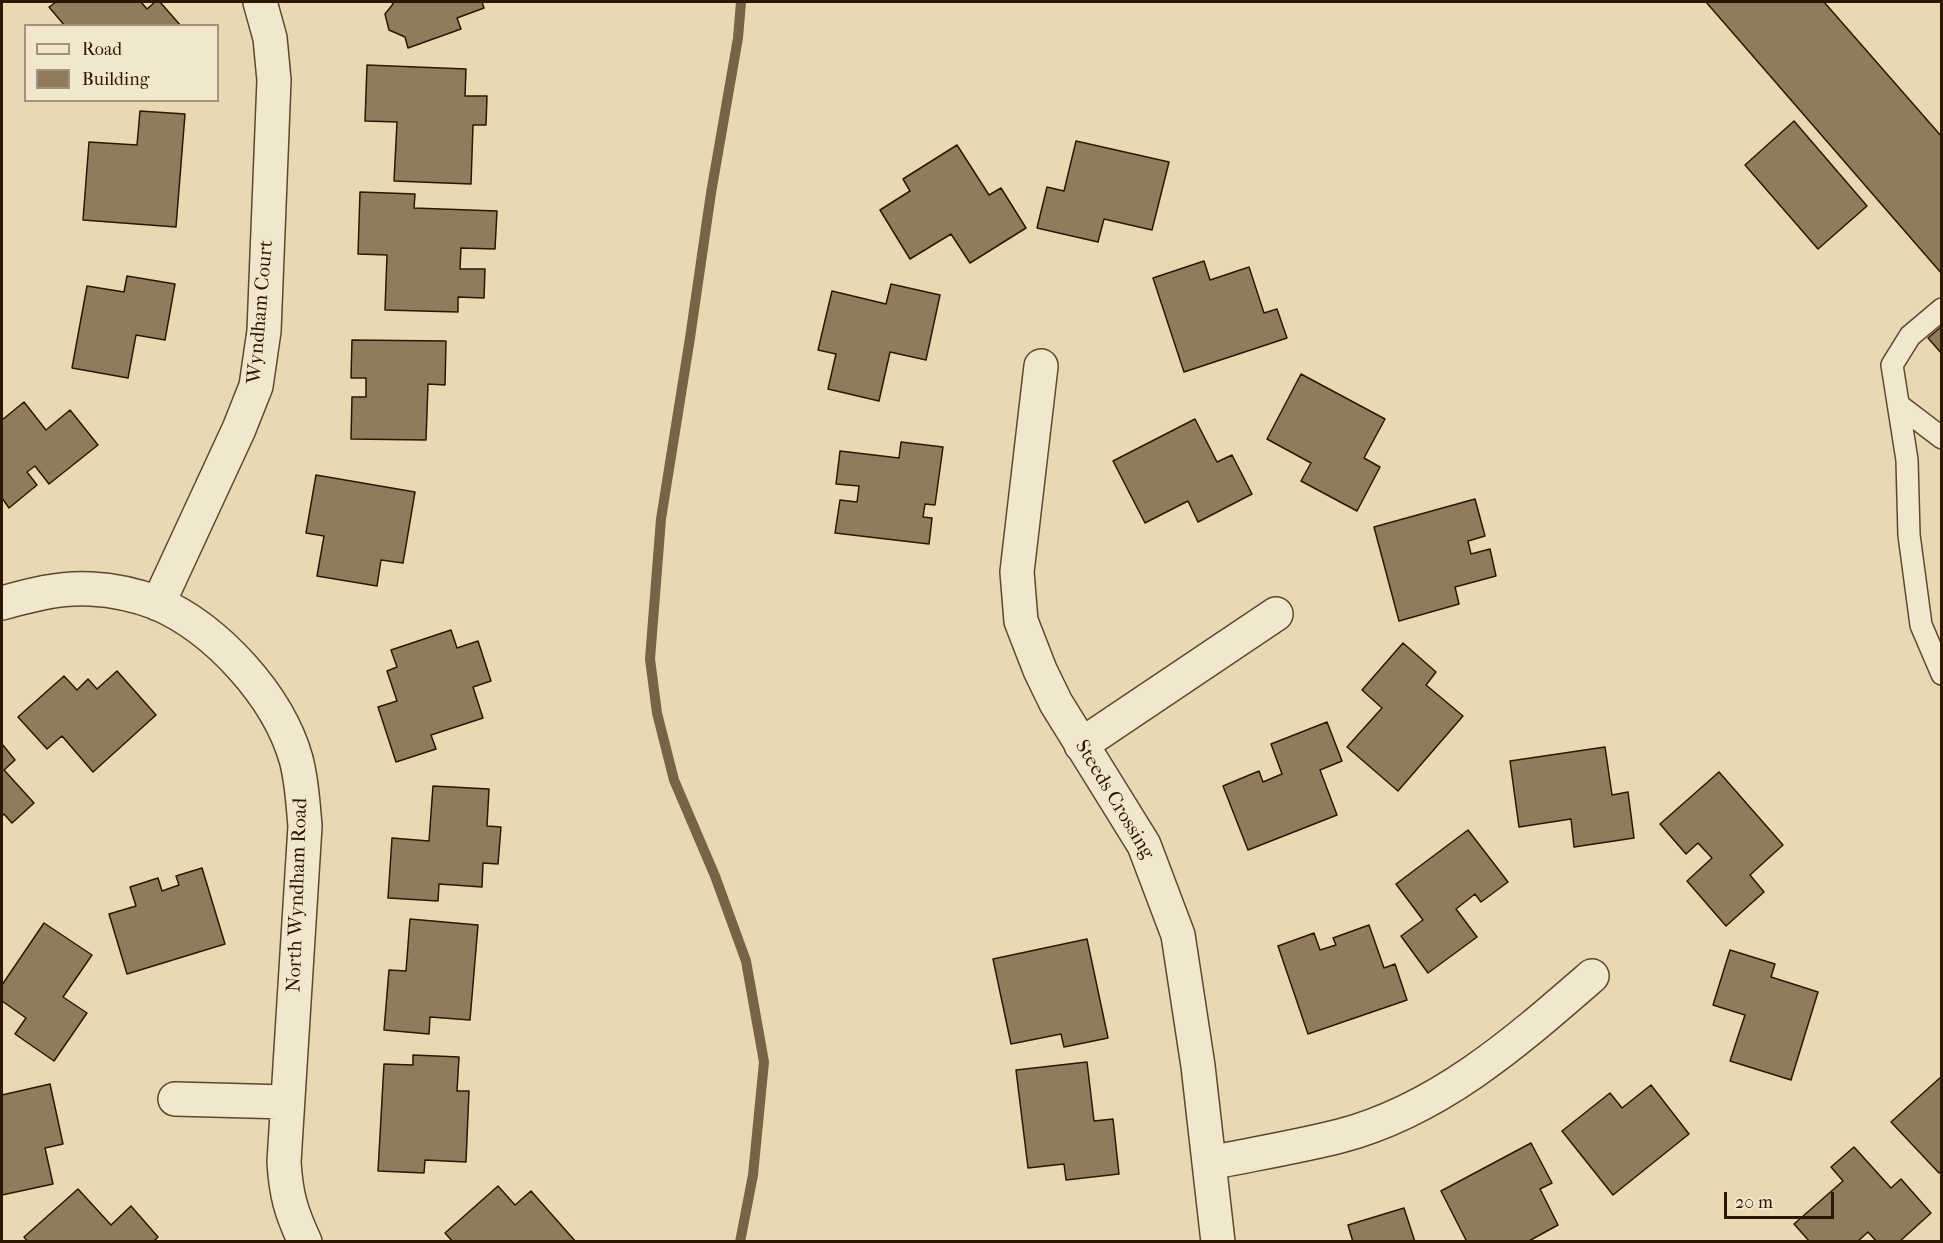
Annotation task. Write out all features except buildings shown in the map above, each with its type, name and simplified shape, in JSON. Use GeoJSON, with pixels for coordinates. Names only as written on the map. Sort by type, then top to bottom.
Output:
{"type":"FeatureCollection","features":[{"type":"Feature","properties":{"kind":"street","name":"Wyndham Court"},"geometry":{"type":"LineString","coordinates":[[158,604],[239,429],[256,386],[264,332],[274,80],[270,38],[260,2]]}},
{"type":"Feature","properties":{"kind":"street","name":"Steeds Crossing"},"geometry":{"type":"LineString","coordinates":[[1041,366],[1017,572],[1021,621],[1056,703],[1144,845],[1178,935],[1187,986],[1218,1242]]}},
{"type":"Feature","properties":{"kind":"street","name":"North Wyndham Road"},"geometry":{"type":"LineString","coordinates":[[2,603],[45,591],[89,589],[128,594],[158,604],[194,623],[219,644],[255,682],[278,716],[295,757],[302,788],[305,826],[284,1162],[286,1191],[293,1216],[305,1242]]}},
{"type":"Feature","properties":{"kind":"street"},"geometry":{"type":"LineString","coordinates":[[1081,744],[1276,614]]}},
{"type":"Feature","properties":{"kind":"street"},"geometry":{"type":"LineString","coordinates":[[1210,1163],[1340,1136],[1379,1123],[1424,1103],[1470,1075],[1519,1040],[1592,976]]}},
{"type":"Feature","properties":{"kind":"street"},"geometry":{"type":"LineString","coordinates":[[175,1099],[287,1102]]}},
{"type":"Feature","properties":{"kind":"lane"},"geometry":{"type":"LineString","coordinates":[[1941,309],[1910,336],[1892,365],[1907,460],[1909,535],[1921,626],[1941,674]]}},
{"type":"Feature","properties":{"kind":"lane"},"geometry":{"type":"LineString","coordinates":[[1900,406],[1941,438]]}},
{"type":"Feature","properties":{"kind":"waterway"},"geometry":{"type":"LineString","coordinates":[[740,1242],[753,1175],[764,1062],[746,961],[715,876],[674,780],[657,713],[650,659],[661,519],[711,193],[738,38],[741,2]]}}]}
